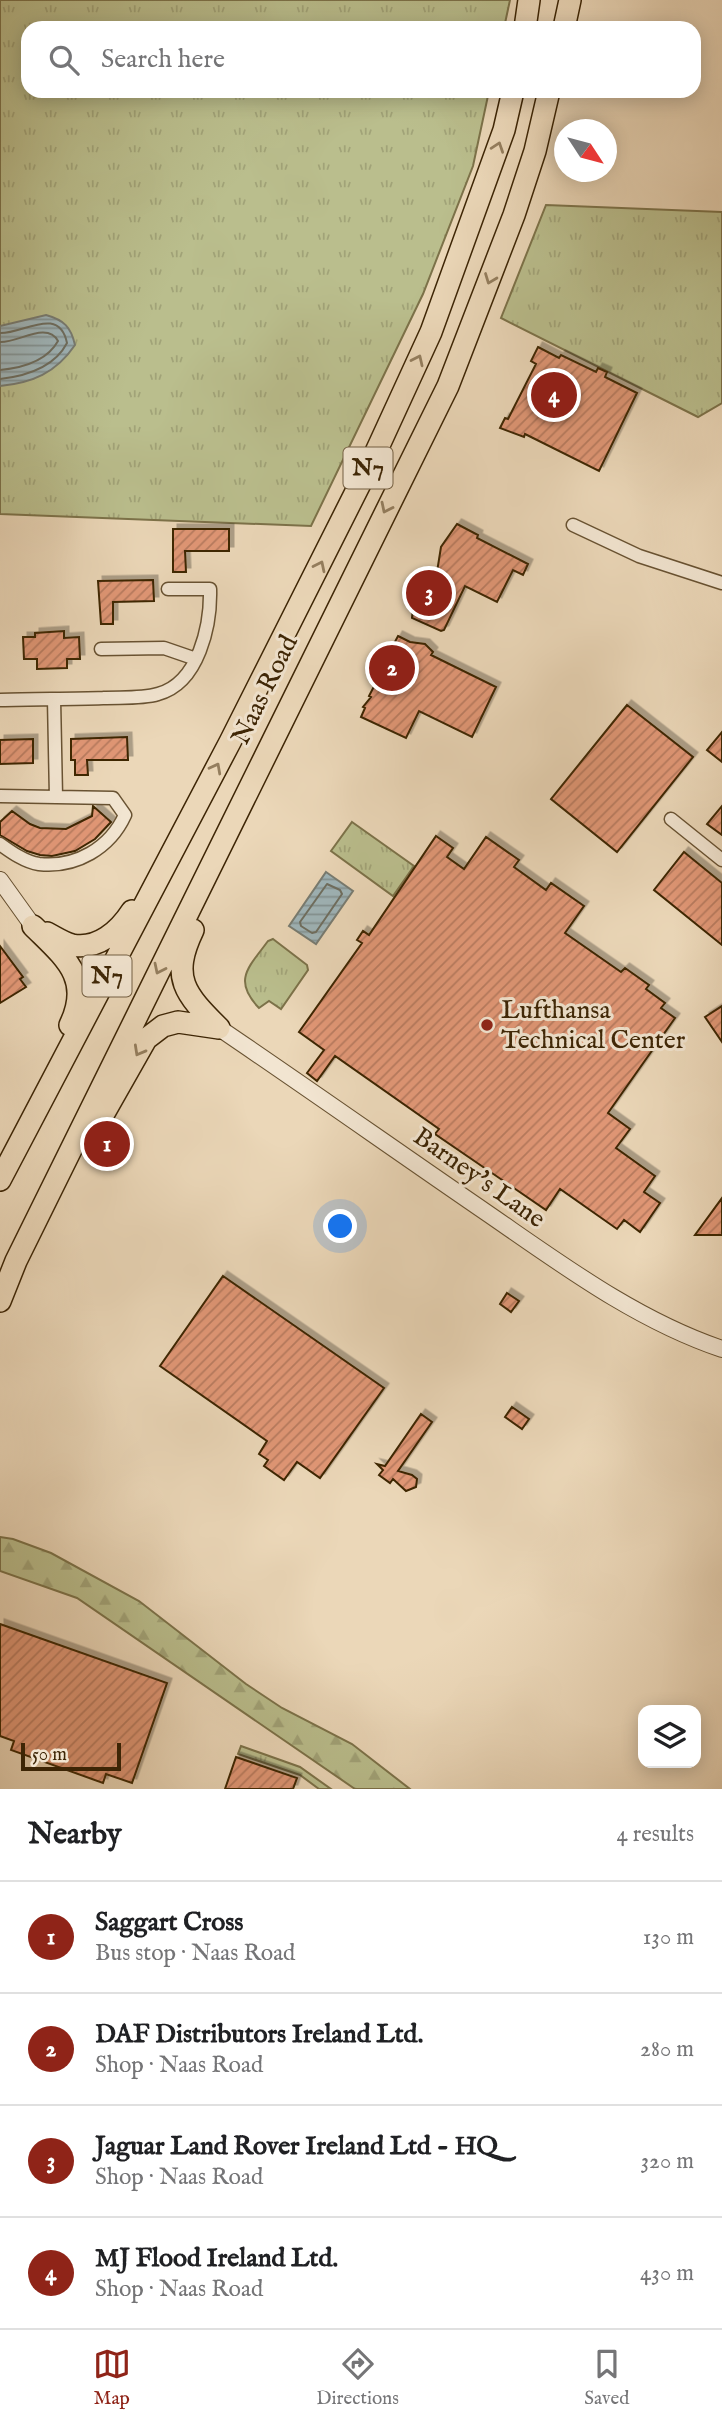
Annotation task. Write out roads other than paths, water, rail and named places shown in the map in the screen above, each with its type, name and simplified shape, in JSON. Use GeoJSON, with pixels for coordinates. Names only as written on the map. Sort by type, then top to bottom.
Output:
{"type":"FeatureCollection","features":[{"type":"Feature","properties":{"kind":"highway"},"geometry":{"type":"LineString","coordinates":[[526,21],[529,0]]}},
{"type":"Feature","properties":{"kind":"highway"},"geometry":{"type":"LineString","coordinates":[[566,21],[570,0]]}},
{"type":"Feature","properties":{"kind":"highway","name":"Naas Road"},"geometry":{"type":"LineString","coordinates":[[0,1180],[319,568],[432,332],[504,130],[511,98]]}},
{"type":"Feature","properties":{"kind":"highway","name":"Naas Road"},"geometry":{"type":"LineString","coordinates":[[0,1301],[16,1261],[453,374],[536,151],[547,98]]}},
{"type":"Feature","properties":{"kind":"highway","name":"N7"},"geometry":{"type":"LineString","coordinates":[[219,1028],[191,998],[182,972],[183,952],[263,787],[308,666]]}},
{"type":"Feature","properties":{"kind":"highway","name":"N7"},"geometry":{"type":"LineString","coordinates":[[33,926],[72,945],[91,945],[105,940],[125,921],[184,828]]}},
{"type":"Feature","properties":{"kind":"highway","name":"N7"},"geometry":{"type":"LineString","coordinates":[[29,1124],[44,1081],[77,1011],[79,984],[70,963],[33,926]]}},
{"type":"Feature","properties":{"kind":"highway","name":"N7"},"geometry":{"type":"LineString","coordinates":[[16,1261],[145,1039],[163,1026],[178,1022],[219,1028]]}},
{"type":"Feature","properties":{"kind":"street"},"geometry":{"type":"LineString","coordinates":[[573,525],[639,556],[722,583]]}},
{"type":"Feature","properties":{"kind":"street"},"geometry":{"type":"LineString","coordinates":[[0,700],[160,694],[179,681],[196,659],[206,632],[210,608],[210,589],[168,589]]}},
{"type":"Feature","properties":{"kind":"street"},"geometry":{"type":"LineString","coordinates":[[101,649],[164,648],[196,659]]}},
{"type":"Feature","properties":{"kind":"street"},"geometry":{"type":"LineString","coordinates":[[54,699],[56,797]]}},
{"type":"Feature","properties":{"kind":"street"},"geometry":{"type":"LineString","coordinates":[[0,796],[113,798],[125,815],[118,830],[98,849],[77,860],[59,864],[37,864],[14,854],[0,844]]}},
{"type":"Feature","properties":{"kind":"street"},"geometry":{"type":"LineString","coordinates":[[671,820],[722,860]]}},
{"type":"Feature","properties":{"kind":"street"},"geometry":{"type":"LineString","coordinates":[[0,880],[33,926]]}},
{"type":"Feature","properties":{"kind":"street","name":"Barney's Lane"},"geometry":{"type":"LineString","coordinates":[[219,1028],[606,1293],[662,1325],[722,1349]]}},
{"type":"Feature","properties":{"kind":"water"},"geometry":{"type":"Polygon","coordinates":[[[46,315],[66,325],[75,345],[60,363],[42,375],[0,386],[0,326],[46,315]]]}},
{"type":"Feature","properties":{"kind":"water"},"geometry":{"type":"Polygon","coordinates":[[[326,872],[353,891],[316,944],[289,926],[326,872]]]}},
{"type":"Feature","properties":{"kind":"place","name":"MJ Flood Ireland Ltd."},"geometry":{"type":"Point","coordinates":[554,395]}},
{"type":"Feature","properties":{"kind":"place","name":"Jaguar Land Rover Ireland Ltd - HQ"},"geometry":{"type":"Point","coordinates":[429,593]}},
{"type":"Feature","properties":{"kind":"place","name":"DAF Distributors Ireland Ltd."},"geometry":{"type":"Point","coordinates":[392,668]}},
{"type":"Feature","properties":{"kind":"place","name":"Lufthansa Technical Center"},"geometry":{"type":"Point","coordinates":[487,1025]}},
{"type":"Feature","properties":{"kind":"place","name":"Saggart Cross"},"geometry":{"type":"Point","coordinates":[107,1144]}}]}
